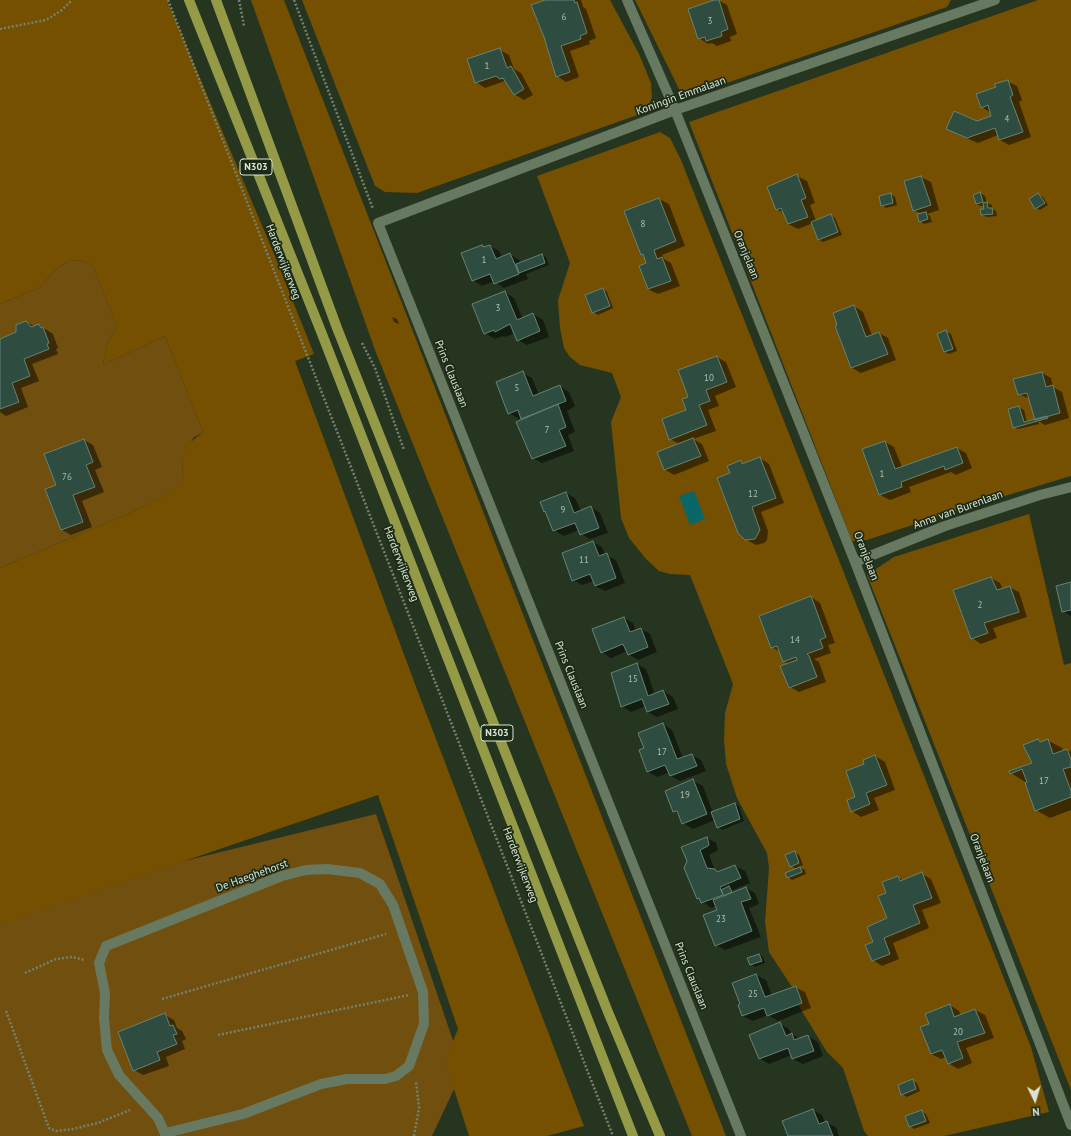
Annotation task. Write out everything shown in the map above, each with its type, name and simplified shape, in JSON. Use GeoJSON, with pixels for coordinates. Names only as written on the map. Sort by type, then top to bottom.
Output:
{"type":"FeatureCollection","features":[{"type":"Feature","properties":{"kind":"main road","name":"Harderwijkerweg"},"geometry":{"type":"LineString","coordinates":[[189,0],[322,334],[633,1136]]}},
{"type":"Feature","properties":{"kind":"main road","name":"N303"},"geometry":{"type":"LineString","coordinates":[[216,0],[337,328],[608,1012],[660,1136]]}},
{"type":"Feature","properties":{"kind":"street","name":"Oranjelaan"},"geometry":{"type":"LineString","coordinates":[[627,0],[675,110],[855,562],[1071,1125]]}},
{"type":"Feature","properties":{"kind":"street","name":"Koningin Emmalaan"},"geometry":{"type":"LineString","coordinates":[[378,223],[675,110],[970,4],[995,0]]}},
{"type":"Feature","properties":{"kind":"street","name":"Prins Clauslaan"},"geometry":{"type":"LineString","coordinates":[[378,223],[742,1136]]}},
{"type":"Feature","properties":{"kind":"street","name":"Anna van Burenlaan"},"geometry":{"type":"LineString","coordinates":[[855,562],[945,526],[1040,494],[1071,487]]}},
{"type":"Feature","properties":{"kind":"street","name":"De Haeghehorst"},"geometry":{"type":"LineString","coordinates":[[99,963],[106,946],[282,876],[306,870],[327,868],[360,873],[380,884],[393,905],[423,992],[424,1024],[409,1066]]}},
{"type":"Feature","properties":{"kind":"street"},"geometry":{"type":"LineString","coordinates":[[99,963],[105,993],[104,1018],[107,1050],[119,1074],[158,1118],[166,1135],[243,1114],[321,1084],[347,1079],[384,1079],[396,1076],[409,1066]]}},
{"type":"Feature","properties":{"kind":"path"},"geometry":{"type":"LineString","coordinates":[[0,29],[46,20],[62,10],[72,0]]}},
{"type":"Feature","properties":{"kind":"path","name":"Harderwijkerweg"},"geometry":{"type":"LineString","coordinates":[[168,0],[613,1136]]}},
{"type":"Feature","properties":{"kind":"path"},"geometry":{"type":"LineString","coordinates":[[294,0],[378,223]]}},
{"type":"Feature","properties":{"kind":"path"},"geometry":{"type":"LineString","coordinates":[[162,999],[402,929]]}},
{"type":"Feature","properties":{"kind":"path"},"geometry":{"type":"LineString","coordinates":[[25,973],[56,959],[72,957],[99,963]]}},
{"type":"Feature","properties":{"kind":"path"},"geometry":{"type":"LineString","coordinates":[[218,1036],[423,992]]}},
{"type":"Feature","properties":{"kind":"path"},"geometry":{"type":"LineString","coordinates":[[6,1011],[49,1128],[56,1131],[98,1123],[145,1103]]}},
{"type":"Feature","properties":{"kind":"path"},"geometry":{"type":"LineString","coordinates":[[409,1066],[418,1084],[419,1108],[414,1136]]}},
{"type":"Feature","properties":{"kind":"shaded area"},"geometry":{"type":"Polygon","coordinates":[[[0,0],[167,0],[274,254],[314,354],[295,361],[415,684],[584,1126],[547,1136],[469,1136],[445,1061],[458,1029],[378,795],[0,924],[0,568],[139,509],[178,488],[183,480],[182,461],[187,445],[203,432],[165,336],[103,365],[107,344],[117,326],[93,266],[82,260],[68,261],[54,271],[39,288],[0,304],[0,0]]]}},
{"type":"Feature","properties":{"kind":"shaded area"},"geometry":{"type":"Polygon","coordinates":[[[251,0],[284,0],[726,1136],[692,1136],[375,350],[251,0]]]}},
{"type":"Feature","properties":{"kind":"shaded area"},"geometry":{"type":"Polygon","coordinates":[[[302,0],[610,0],[639,54],[651,83],[652,97],[646,112],[417,193],[385,192],[375,186],[302,0]]]}},
{"type":"Feature","properties":{"kind":"shaded area"},"geometry":{"type":"Polygon","coordinates":[[[635,0],[951,0],[947,7],[689,96],[679,89],[635,0]]]}},
{"type":"Feature","properties":{"kind":"shaded area"},"geometry":{"type":"Polygon","coordinates":[[[1038,0],[1071,0],[1071,476],[955,511],[867,540],[852,541],[689,122],[1038,0]]]}},
{"type":"Feature","properties":{"kind":"shaded area"},"geometry":{"type":"Polygon","coordinates":[[[660,132],[670,138],[681,160],[1031,1047],[1049,1112],[944,1136],[868,1136],[864,1131],[843,1068],[827,1052],[800,1008],[794,990],[769,952],[765,922],[769,868],[767,853],[737,798],[726,764],[724,740],[725,713],[733,684],[690,575],[670,574],[659,571],[646,559],[629,538],[621,518],[611,422],[621,397],[612,373],[580,365],[570,357],[564,348],[560,328],[558,300],[570,263],[537,176],[660,132]]]}},
{"type":"Feature","properties":{"kind":"shaded area"},"geometry":{"type":"Polygon","coordinates":[[[82,260],[93,266],[117,326],[107,344],[103,365],[165,336],[203,432],[193,438],[182,461],[183,480],[179,488],[139,509],[0,568],[0,304],[39,288],[54,271],[68,261],[82,260]]]}},
{"type":"Feature","properties":{"kind":"shaded area"},"geometry":{"type":"Polygon","coordinates":[[[1029,514],[1064,665],[1071,663],[1071,1090],[867,575],[894,557],[1029,514]]]}},
{"type":"Feature","properties":{"kind":"shaded area"},"geometry":{"type":"Polygon","coordinates":[[[376,814],[463,1070],[432,1136],[0,1136],[0,906],[376,814]]]}},
{"type":"Feature","properties":{"kind":"water"},"geometry":{"type":"Polygon","coordinates":[[[694,491],[705,519],[690,525],[679,496],[694,491]]]}},
{"type":"Feature","properties":{"kind":"building"},"geometry":{"type":"Polygon","coordinates":[[[545,0],[574,0],[575,3],[577,2],[587,33],[580,36],[581,39],[561,46],[570,72],[556,77],[544,37],[531,5],[545,0]]]}},
{"type":"Feature","properties":{"kind":"building"},"geometry":{"type":"Polygon","coordinates":[[[714,0],[719,0],[728,29],[721,32],[722,36],[706,41],[705,37],[698,39],[688,9],[714,0]]]}},
{"type":"Feature","properties":{"kind":"building"},"geometry":{"type":"Polygon","coordinates":[[[500,48],[507,68],[511,66],[524,89],[514,95],[503,78],[500,79],[496,76],[475,83],[467,59],[500,48]]]}},
{"type":"Feature","properties":{"kind":"building"},"geometry":{"type":"Polygon","coordinates":[[[1008,80],[1013,95],[1010,97],[1023,132],[999,140],[995,128],[967,138],[946,129],[954,111],[977,121],[991,116],[988,105],[981,108],[976,94],[996,87],[994,84],[1008,80]]]}},
{"type":"Feature","properties":{"kind":"building"},"geometry":{"type":"Polygon","coordinates":[[[797,174],[806,198],[801,200],[808,217],[788,224],[781,208],[776,210],[767,187],[797,174]]]}},
{"type":"Feature","properties":{"kind":"building"},"geometry":{"type":"Polygon","coordinates":[[[921,176],[931,205],[913,211],[904,181],[921,176]]]}},
{"type":"Feature","properties":{"kind":"building"},"geometry":{"type":"Polygon","coordinates":[[[980,192],[983,202],[976,204],[973,195],[980,192]]]}},
{"type":"Feature","properties":{"kind":"building"},"geometry":{"type":"Polygon","coordinates":[[[891,193],[893,203],[881,206],[879,196],[891,193]]]}},
{"type":"Feature","properties":{"kind":"building"},"geometry":{"type":"Polygon","coordinates":[[[1038,193],[1045,203],[1035,209],[1029,199],[1038,193]]]}},
{"type":"Feature","properties":{"kind":"building"},"geometry":{"type":"Polygon","coordinates":[[[659,198],[676,241],[654,250],[657,259],[662,257],[671,281],[648,289],[639,266],[646,263],[643,254],[641,255],[624,211],[659,198]]]}},
{"type":"Feature","properties":{"kind":"building"},"geometry":{"type":"Polygon","coordinates":[[[987,202],[988,208],[992,208],[993,214],[981,215],[980,209],[984,209],[983,203],[987,202]]]}},
{"type":"Feature","properties":{"kind":"building"},"geometry":{"type":"Polygon","coordinates":[[[926,212],[928,219],[919,222],[917,214],[926,212]]]}},
{"type":"Feature","properties":{"kind":"building"},"geometry":{"type":"Polygon","coordinates":[[[831,214],[838,232],[818,240],[811,222],[831,214]]]}},
{"type":"Feature","properties":{"kind":"building"},"geometry":{"type":"Polygon","coordinates":[[[482,245],[483,247],[490,245],[496,259],[510,253],[519,274],[494,284],[490,274],[472,281],[461,253],[482,245]]]}},
{"type":"Feature","properties":{"kind":"building"},"geometry":{"type":"Polygon","coordinates":[[[542,254],[545,263],[519,273],[516,264],[542,254]]]}},
{"type":"Feature","properties":{"kind":"building"},"geometry":{"type":"Polygon","coordinates":[[[603,288],[610,306],[592,313],[585,295],[603,288]]]}},
{"type":"Feature","properties":{"kind":"building"},"geometry":{"type":"Polygon","coordinates":[[[505,291],[517,320],[533,313],[540,331],[517,341],[510,324],[495,332],[494,330],[484,334],[472,304],[505,291]]]}},
{"type":"Feature","properties":{"kind":"building"},"geometry":{"type":"Polygon","coordinates":[[[854,305],[866,337],[879,332],[888,354],[851,368],[835,326],[837,325],[833,313],[854,305]]]}},
{"type":"Feature","properties":{"kind":"building"},"geometry":{"type":"Polygon","coordinates":[[[26,321],[31,327],[39,324],[41,328],[43,327],[49,343],[47,344],[49,349],[24,359],[30,376],[12,383],[19,402],[0,409],[0,339],[16,332],[16,325],[26,321]]]}},
{"type":"Feature","properties":{"kind":"building"},"geometry":{"type":"Polygon","coordinates":[[[946,330],[953,349],[944,352],[937,334],[946,330]]]}},
{"type":"Feature","properties":{"kind":"building"},"geometry":{"type":"Polygon","coordinates":[[[717,356],[727,382],[706,390],[710,401],[699,405],[707,425],[669,440],[662,419],[686,410],[682,399],[688,397],[678,370],[717,356]]]}},
{"type":"Feature","properties":{"kind":"building"},"geometry":{"type":"Polygon","coordinates":[[[523,371],[533,396],[560,385],[566,401],[521,419],[518,410],[508,414],[496,382],[523,371]]]}},
{"type":"Feature","properties":{"kind":"building"},"geometry":{"type":"Polygon","coordinates":[[[1042,372],[1046,387],[1053,385],[1060,413],[1035,420],[1027,393],[1018,395],[1013,379],[1042,372]]]}},
{"type":"Feature","properties":{"kind":"building"},"geometry":{"type":"Polygon","coordinates":[[[558,404],[566,427],[559,430],[566,446],[532,459],[516,422],[558,404]]]}},
{"type":"Feature","properties":{"kind":"building"},"geometry":{"type":"Polygon","coordinates":[[[1019,406],[1024,422],[1047,416],[1048,418],[1013,428],[1008,409],[1019,406]]]}},
{"type":"Feature","properties":{"kind":"building"},"geometry":{"type":"Polygon","coordinates":[[[693,438],[701,456],[664,470],[657,452],[693,438]]]}},
{"type":"Feature","properties":{"kind":"building"},"geometry":{"type":"Polygon","coordinates":[[[84,439],[93,462],[86,465],[95,487],[73,495],[83,522],[61,530],[45,489],[56,485],[44,454],[84,439]]]}},
{"type":"Feature","properties":{"kind":"building"},"geometry":{"type":"Polygon","coordinates":[[[885,441],[895,469],[957,447],[963,463],[945,470],[944,466],[901,482],[902,487],[879,495],[862,449],[885,441]]]}},
{"type":"Feature","properties":{"kind":"building"},"geometry":{"type":"Polygon","coordinates":[[[760,457],[776,498],[752,507],[760,530],[755,539],[745,540],[738,533],[717,478],[730,473],[727,466],[741,460],[742,464],[760,457]]]}},
{"type":"Feature","properties":{"kind":"building"},"geometry":{"type":"Polygon","coordinates":[[[566,492],[574,513],[591,506],[599,528],[580,535],[575,523],[553,531],[540,502],[566,492]]]}},
{"type":"Feature","properties":{"kind":"building"},"geometry":{"type":"Polygon","coordinates":[[[593,541],[599,556],[607,553],[616,578],[595,586],[590,574],[572,581],[562,553],[593,541]]]}},
{"type":"Feature","properties":{"kind":"building"},"geometry":{"type":"Polygon","coordinates":[[[991,577],[997,590],[1010,586],[1019,612],[984,623],[988,633],[971,639],[953,590],[991,577]]]}},
{"type":"Feature","properties":{"kind":"building"},"geometry":{"type":"Polygon","coordinates":[[[1071,582],[1071,610],[1062,612],[1056,586],[1071,582]]]}},
{"type":"Feature","properties":{"kind":"building"},"geometry":{"type":"Polygon","coordinates":[[[811,596],[826,637],[820,640],[823,648],[807,654],[817,677],[789,688],[780,666],[797,660],[796,657],[783,662],[777,646],[771,648],[759,616],[811,596]]]}},
{"type":"Feature","properties":{"kind":"building"},"geometry":{"type":"Polygon","coordinates":[[[624,617],[630,632],[641,628],[648,647],[628,655],[623,644],[601,653],[592,629],[624,617]]]}},
{"type":"Feature","properties":{"kind":"building"},"geometry":{"type":"Polygon","coordinates":[[[637,663],[648,696],[663,690],[669,704],[647,712],[642,699],[621,707],[611,673],[637,663]]]}},
{"type":"Feature","properties":{"kind":"building"},"geometry":{"type":"Polygon","coordinates":[[[663,723],[677,759],[692,754],[697,766],[670,776],[665,765],[647,772],[639,750],[644,748],[638,733],[663,723]]]}},
{"type":"Feature","properties":{"kind":"building"},"geometry":{"type":"Polygon","coordinates":[[[1038,739],[1040,742],[1048,739],[1053,754],[1067,749],[1071,759],[1071,767],[1063,769],[1071,791],[1071,797],[1035,811],[1025,783],[1027,782],[1022,769],[1010,774],[1009,771],[1032,763],[1023,745],[1038,739]]]}},
{"type":"Feature","properties":{"kind":"building"},"geometry":{"type":"Polygon","coordinates":[[[875,755],[887,785],[866,793],[870,804],[851,812],[847,800],[855,797],[846,771],[864,764],[863,760],[875,755]]]}},
{"type":"Feature","properties":{"kind":"building"},"geometry":{"type":"Polygon","coordinates":[[[693,779],[707,814],[682,824],[677,811],[673,812],[665,791],[693,779]]]}},
{"type":"Feature","properties":{"kind":"building"},"geometry":{"type":"Polygon","coordinates":[[[735,803],[740,819],[717,828],[711,812],[735,803]]]}},
{"type":"Feature","properties":{"kind":"building"},"geometry":{"type":"Polygon","coordinates":[[[707,837],[709,844],[708,846],[700,850],[707,868],[715,869],[717,872],[735,865],[741,878],[720,887],[723,895],[701,903],[699,898],[697,899],[684,868],[687,861],[681,847],[707,837]]]}},
{"type":"Feature","properties":{"kind":"building"},"geometry":{"type":"Polygon","coordinates":[[[795,851],[799,863],[790,867],[785,855],[795,851]]]}},
{"type":"Feature","properties":{"kind":"building"},"geometry":{"type":"Polygon","coordinates":[[[800,867],[802,872],[787,878],[785,873],[800,867]]]}},
{"type":"Feature","properties":{"kind":"building"},"geometry":{"type":"Polygon","coordinates":[[[922,872],[932,898],[913,905],[920,923],[884,938],[890,954],[872,961],[865,945],[873,942],[867,927],[887,918],[878,896],[886,893],[882,882],[898,876],[900,881],[922,872]]]}},
{"type":"Feature","properties":{"kind":"building"},"geometry":{"type":"Polygon","coordinates":[[[729,886],[732,892],[724,896],[721,890],[729,886]]]}},
{"type":"Feature","properties":{"kind":"building"},"geometry":{"type":"Polygon","coordinates":[[[746,887],[751,899],[741,902],[752,931],[715,946],[703,915],[717,910],[713,900],[746,887]]]}},
{"type":"Feature","properties":{"kind":"building"},"geometry":{"type":"Polygon","coordinates":[[[759,954],[762,961],[750,965],[747,958],[759,954]]]}},
{"type":"Feature","properties":{"kind":"building"},"geometry":{"type":"Polygon","coordinates":[[[756,974],[765,997],[796,986],[802,1003],[767,1016],[764,1008],[742,1016],[738,1005],[740,1004],[732,983],[756,974]]]}},
{"type":"Feature","properties":{"kind":"building"},"geometry":{"type":"Polygon","coordinates":[[[950,1004],[954,1017],[975,1009],[985,1033],[957,1042],[963,1058],[948,1064],[942,1050],[931,1054],[920,1027],[929,1024],[925,1014],[950,1004]]]}},
{"type":"Feature","properties":{"kind":"building"},"geometry":{"type":"Polygon","coordinates":[[[165,1013],[170,1026],[173,1025],[177,1034],[173,1035],[177,1044],[157,1052],[160,1060],[133,1071],[118,1032],[165,1013]]]}},
{"type":"Feature","properties":{"kind":"building"},"geometry":{"type":"Polygon","coordinates":[[[780,1022],[786,1036],[792,1033],[794,1040],[808,1035],[814,1051],[792,1059],[788,1048],[759,1059],[749,1035],[780,1022]]]}},
{"type":"Feature","properties":{"kind":"building"},"geometry":{"type":"Polygon","coordinates":[[[913,1079],[916,1089],[901,1095],[898,1085],[913,1079]]]}},
{"type":"Feature","properties":{"kind":"building"},"geometry":{"type":"Polygon","coordinates":[[[813,1109],[819,1124],[827,1121],[833,1136],[788,1136],[782,1121],[813,1109]]]}},
{"type":"Feature","properties":{"kind":"building"},"geometry":{"type":"Polygon","coordinates":[[[922,1110],[926,1121],[909,1127],[905,1116],[922,1110]]]}}]}
